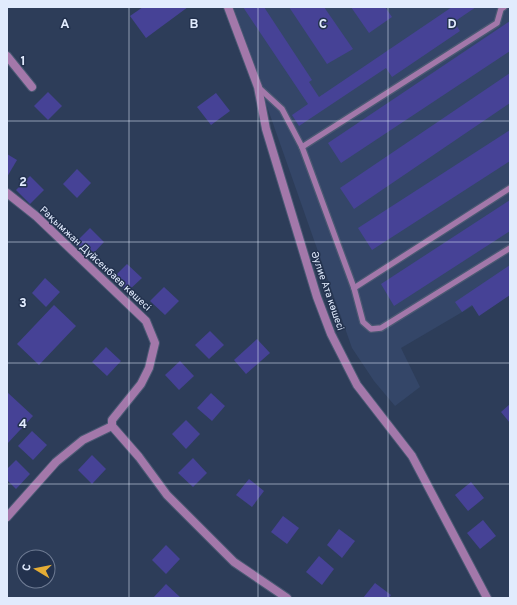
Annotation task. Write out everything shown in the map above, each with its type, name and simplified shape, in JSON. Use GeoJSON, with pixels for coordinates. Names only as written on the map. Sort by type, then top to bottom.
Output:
{"type":"FeatureCollection","features":[{"type":"Feature","properties":{"kind":"street","name":"Әулие Ата көшесі"},"geometry":{"type":"LineString","coordinates":[[228,7],[258,87],[266,129],[317,296],[331,334],[357,385],[412,456],[487,598]]}},
{"type":"Feature","properties":{"kind":"street"},"geometry":{"type":"LineString","coordinates":[[7,56],[32,87]]}},
{"type":"Feature","properties":{"kind":"street","name":"Рақымжан Дүйсенбаев көшесі"},"geometry":{"type":"LineString","coordinates":[[7,193],[36,216],[146,321],[155,343],[149,368],[141,384],[112,420],[112,426]]}},
{"type":"Feature","properties":{"kind":"street"},"geometry":{"type":"LineString","coordinates":[[7,517],[56,462],[83,440],[112,426],[139,457],[167,495],[234,562],[287,598]]}},
{"type":"Feature","properties":{"kind":"lane"},"geometry":{"type":"LineString","coordinates":[[302,147],[497,23],[501,9],[504,7]]}},
{"type":"Feature","properties":{"kind":"lane"},"geometry":{"type":"LineString","coordinates":[[258,87],[282,110],[302,147],[354,288],[363,322],[371,329],[381,328],[510,248]]}},
{"type":"Feature","properties":{"kind":"lane"},"geometry":{"type":"LineString","coordinates":[[354,288],[510,188]]}},
{"type":"Feature","properties":{"kind":"shaded area"},"geometry":{"type":"Polygon","coordinates":[[[232,7],[510,7],[510,284],[401,348],[420,387],[395,406],[374,381],[352,348],[232,7]]]}},
{"type":"Feature","properties":{"kind":"building"},"geometry":{"type":"Polygon","coordinates":[[[143,7],[188,7],[146,38],[130,16],[143,7]]]}},
{"type":"Feature","properties":{"kind":"building"},"geometry":{"type":"Polygon","coordinates":[[[243,7],[264,7],[312,80],[309,82],[319,97],[452,7],[476,7],[454,22],[460,31],[392,77],[386,68],[299,126],[292,115],[308,104],[243,7]]]}},
{"type":"Feature","properties":{"kind":"building"},"geometry":{"type":"Polygon","coordinates":[[[289,7],[324,7],[353,49],[327,64],[289,7]]]}},
{"type":"Feature","properties":{"kind":"building"},"geometry":{"type":"Polygon","coordinates":[[[351,7],[385,7],[392,17],[369,33],[351,7]]]}},
{"type":"Feature","properties":{"kind":"building"},"geometry":{"type":"Polygon","coordinates":[[[510,21],[510,51],[341,163],[328,143],[510,21]]]}},
{"type":"Feature","properties":{"kind":"building"},"geometry":{"type":"Polygon","coordinates":[[[510,73],[510,103],[354,209],[340,188],[510,73]]]}},
{"type":"Feature","properties":{"kind":"building"},"geometry":{"type":"Polygon","coordinates":[[[48,92],[62,106],[48,120],[34,106],[48,92]]]}},
{"type":"Feature","properties":{"kind":"building"},"geometry":{"type":"Polygon","coordinates":[[[216,93],[230,111],[211,125],[197,107],[216,93]]]}},
{"type":"Feature","properties":{"kind":"building"},"geometry":{"type":"Polygon","coordinates":[[[510,130],[510,161],[372,250],[358,228],[510,130]]]}},
{"type":"Feature","properties":{"kind":"building"},"geometry":{"type":"Polygon","coordinates":[[[7,154],[17,160],[7,177],[7,154]]]}},
{"type":"Feature","properties":{"kind":"building"},"geometry":{"type":"Polygon","coordinates":[[[77,169],[91,183],[77,198],[63,184],[77,169]]]}},
{"type":"Feature","properties":{"kind":"building"},"geometry":{"type":"Polygon","coordinates":[[[30,176],[44,190],[30,204],[16,190],[30,176]]]}},
{"type":"Feature","properties":{"kind":"building"},"geometry":{"type":"Polygon","coordinates":[[[510,200],[510,231],[394,306],[381,284],[510,200]]]}},
{"type":"Feature","properties":{"kind":"building"},"geometry":{"type":"Polygon","coordinates":[[[90,228],[104,242],[90,257],[75,243],[90,228]]]}},
{"type":"Feature","properties":{"kind":"building"},"geometry":{"type":"Polygon","coordinates":[[[127,264],[142,278],[127,292],[113,278],[127,264]]]}},
{"type":"Feature","properties":{"kind":"building"},"geometry":{"type":"Polygon","coordinates":[[[510,265],[510,295],[479,316],[472,305],[462,312],[455,302],[510,265]]]}},
{"type":"Feature","properties":{"kind":"building"},"geometry":{"type":"Polygon","coordinates":[[[45,278],[60,292],[46,307],[32,293],[45,278]]]}},
{"type":"Feature","properties":{"kind":"building"},"geometry":{"type":"Polygon","coordinates":[[[164,287],[179,301],[165,315],[150,301],[164,287]]]}},
{"type":"Feature","properties":{"kind":"building"},"geometry":{"type":"Polygon","coordinates":[[[54,305],[76,326],[39,365],[17,344],[54,305]]]}},
{"type":"Feature","properties":{"kind":"building"},"geometry":{"type":"Polygon","coordinates":[[[210,331],[224,345],[209,359],[195,345],[210,331]]]}},
{"type":"Feature","properties":{"kind":"building"},"geometry":{"type":"Polygon","coordinates":[[[257,339],[270,353],[246,374],[234,360],[257,339]]]}},
{"type":"Feature","properties":{"kind":"building"},"geometry":{"type":"Polygon","coordinates":[[[106,347],[121,361],[107,376],[92,362],[106,347]]]}},
{"type":"Feature","properties":{"kind":"building"},"geometry":{"type":"Polygon","coordinates":[[[180,361],[194,376],[179,390],[165,375],[180,361]]]}},
{"type":"Feature","properties":{"kind":"building"},"geometry":{"type":"Polygon","coordinates":[[[7,392],[33,416],[7,444],[7,392]]]}},
{"type":"Feature","properties":{"kind":"building"},"geometry":{"type":"Polygon","coordinates":[[[211,393],[225,406],[212,421],[197,408],[211,393]]]}},
{"type":"Feature","properties":{"kind":"building"},"geometry":{"type":"Polygon","coordinates":[[[510,404],[510,423],[501,412],[510,404]]]}},
{"type":"Feature","properties":{"kind":"building"},"geometry":{"type":"Polygon","coordinates":[[[186,420],[200,434],[186,449],[172,434],[186,420]]]}},
{"type":"Feature","properties":{"kind":"building"},"geometry":{"type":"Polygon","coordinates":[[[32,431],[47,445],[33,460],[18,446],[32,431]]]}},
{"type":"Feature","properties":{"kind":"building"},"geometry":{"type":"Polygon","coordinates":[[[92,455],[106,469],[92,484],[78,470],[92,455]]]}},
{"type":"Feature","properties":{"kind":"building"},"geometry":{"type":"Polygon","coordinates":[[[193,458],[207,473],[193,487],[178,473],[193,458]]]}},
{"type":"Feature","properties":{"kind":"building"},"geometry":{"type":"Polygon","coordinates":[[[16,460],[30,474],[16,489],[7,480],[7,469],[16,460]]]}},
{"type":"Feature","properties":{"kind":"building"},"geometry":{"type":"Polygon","coordinates":[[[249,479],[264,491],[252,507],[236,495],[249,479]]]}},
{"type":"Feature","properties":{"kind":"building"},"geometry":{"type":"Polygon","coordinates":[[[471,482],[484,498],[468,511],[455,495],[471,482]]]}},
{"type":"Feature","properties":{"kind":"building"},"geometry":{"type":"Polygon","coordinates":[[[283,516],[299,528],[287,544],[271,532],[283,516]]]}},
{"type":"Feature","properties":{"kind":"building"},"geometry":{"type":"Polygon","coordinates":[[[483,520],[496,536],[480,549],[467,533],[483,520]]]}},
{"type":"Feature","properties":{"kind":"building"},"geometry":{"type":"Polygon","coordinates":[[[339,529],[355,541],[342,558],[327,545],[339,529]]]}},
{"type":"Feature","properties":{"kind":"building"},"geometry":{"type":"Polygon","coordinates":[[[166,545],[180,559],[166,574],[152,560],[166,545]]]}},
{"type":"Feature","properties":{"kind":"building"},"geometry":{"type":"Polygon","coordinates":[[[319,556],[334,569],[322,585],[306,572],[319,556]]]}},
{"type":"Feature","properties":{"kind":"building"},"geometry":{"type":"Polygon","coordinates":[[[375,583],[391,595],[389,598],[363,598],[375,583]]]}},
{"type":"Feature","properties":{"kind":"building"},"geometry":{"type":"Polygon","coordinates":[[[166,584],[181,598],[153,598],[166,584]]]}}]}
